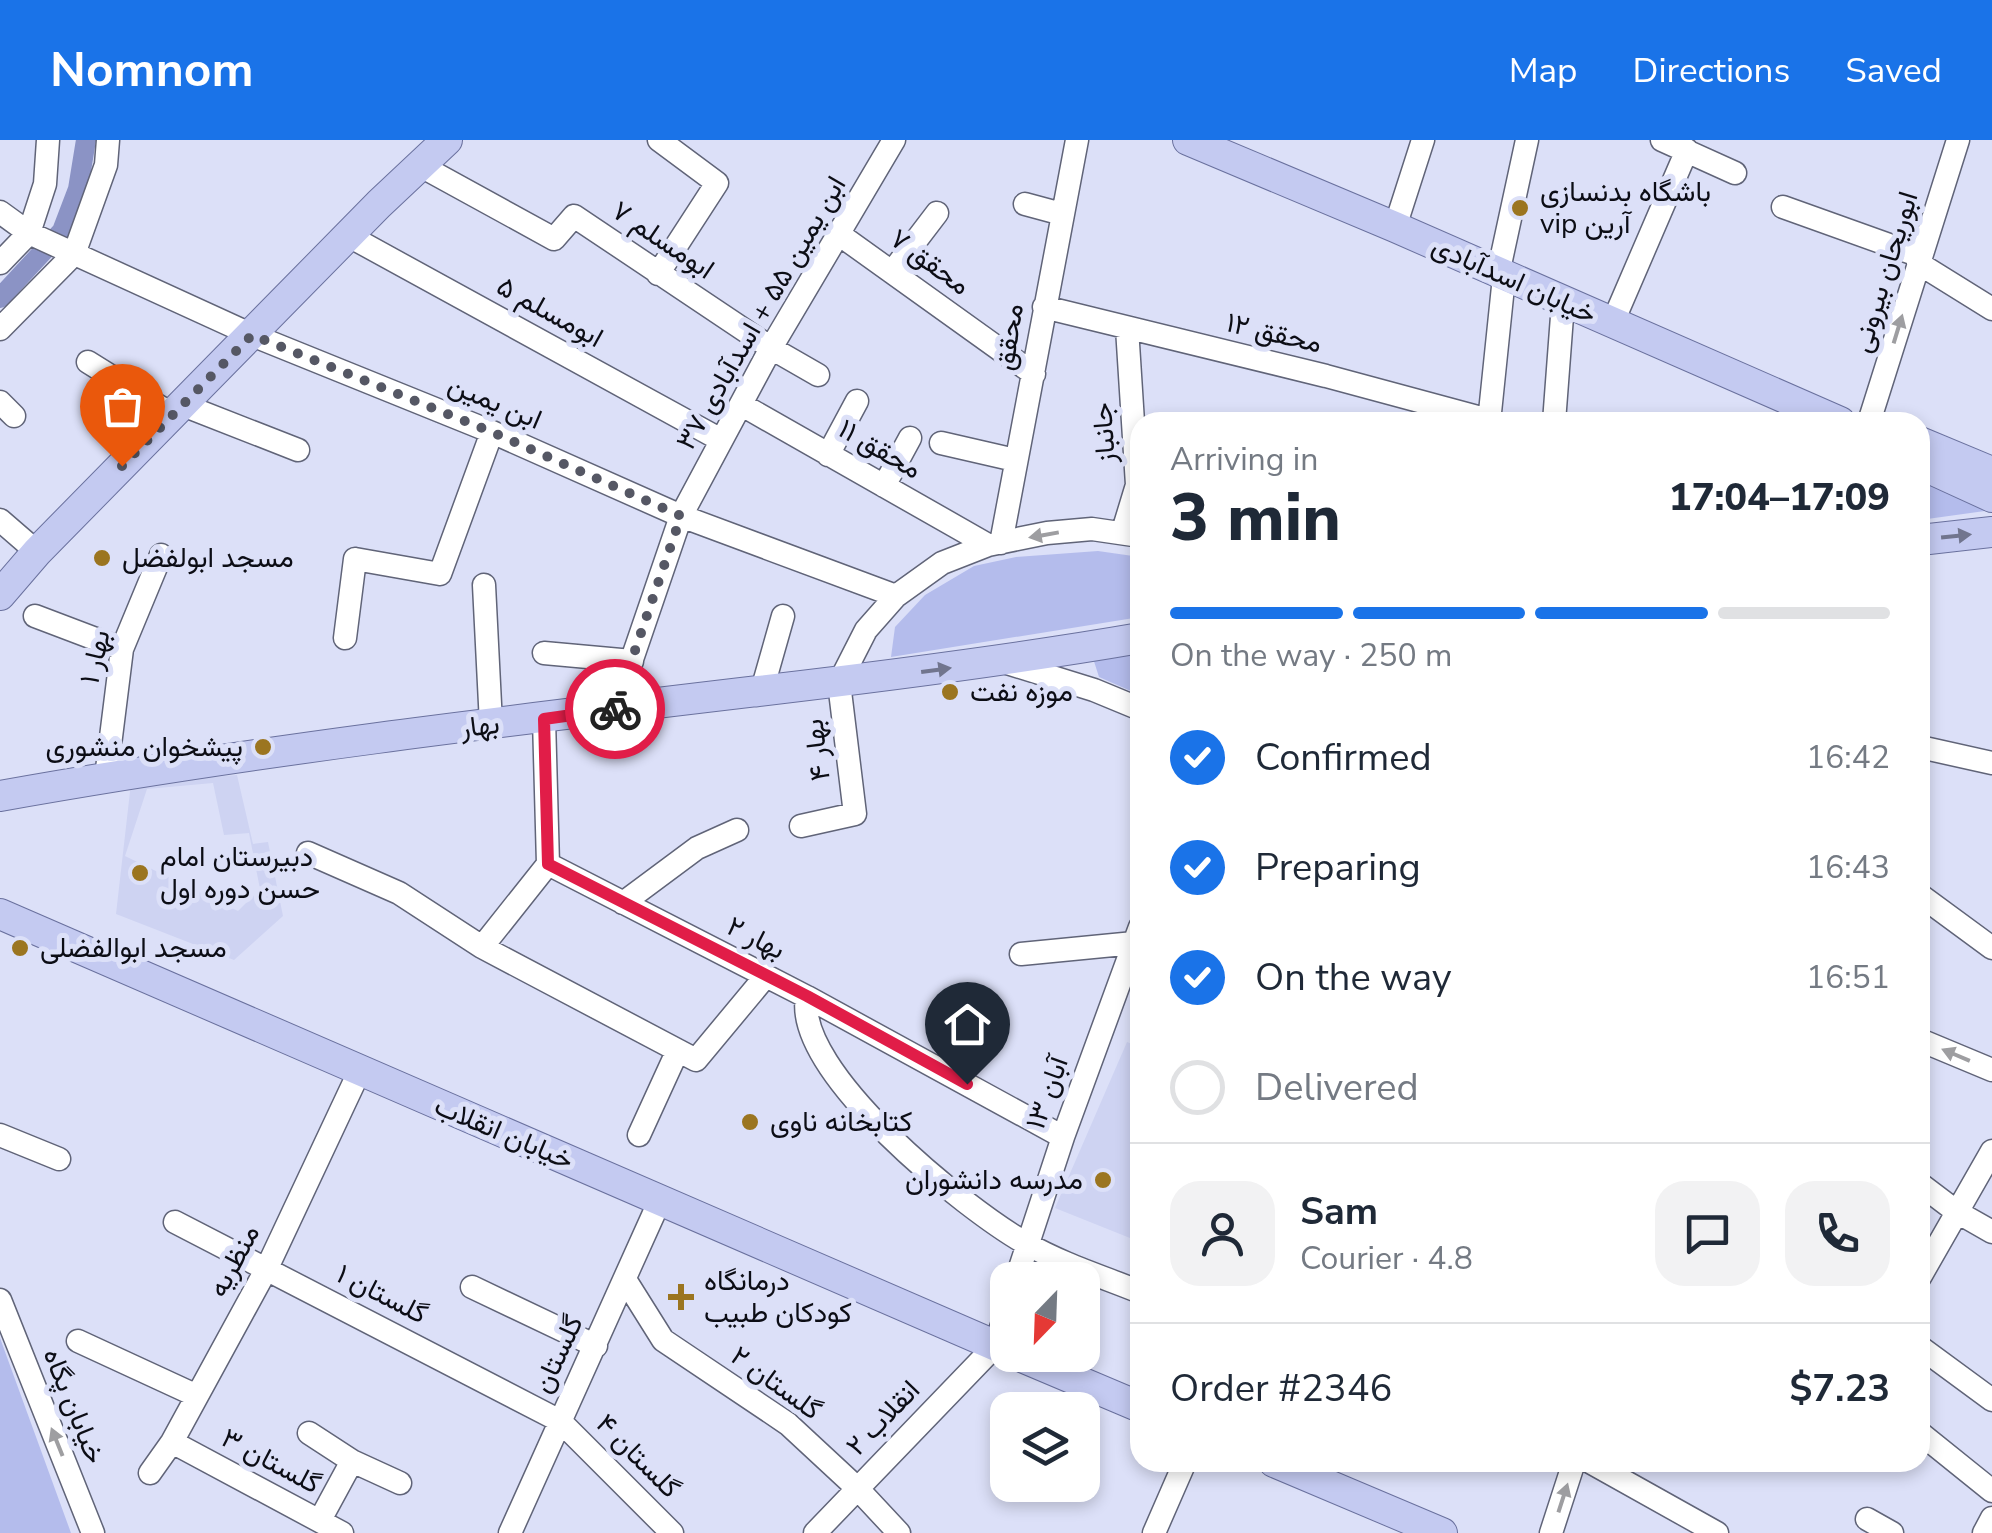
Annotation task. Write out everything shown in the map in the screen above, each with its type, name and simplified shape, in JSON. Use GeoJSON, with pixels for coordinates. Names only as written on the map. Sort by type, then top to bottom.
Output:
{"type":"FeatureCollection","features":[{"type":"Feature","properties":{"kind":"main road"},"geometry":{"type":"LineString","coordinates":[[0,595],[37,552],[447,140]]}},
{"type":"Feature","properties":{"kind":"main road","name":"خیابان اسدآبادی"},"geometry":{"type":"LineString","coordinates":[[1188,140],[1817,412]]}},
{"type":"Feature","properties":{"kind":"main road"},"geometry":{"type":"LineString","coordinates":[[1930,446],[1992,472]]}},
{"type":"Feature","properties":{"kind":"main road"},"geometry":{"type":"LineString","coordinates":[[1930,469],[1992,497]]}},
{"type":"Feature","properties":{"kind":"main road"},"geometry":{"type":"LineString","coordinates":[[1930,539],[1992,532]]}},
{"type":"Feature","properties":{"kind":"main road","name":"بهار"},"geometry":{"type":"LineString","coordinates":[[0,796],[106,777],[490,724],[840,683],[1130,640]]}},
{"type":"Feature","properties":{"kind":"main road","name":"خیابان انقلاب"},"geometry":{"type":"LineString","coordinates":[[0,914],[990,1344]]}},
{"type":"Feature","properties":{"kind":"main road","name":"خیابان انقلاب"},"geometry":{"type":"LineString","coordinates":[[1057,1372],[1130,1402]]}},
{"type":"Feature","properties":{"kind":"main road"},"geometry":{"type":"LineString","coordinates":[[1297,1472],[1437,1532]]}},
{"type":"Feature","properties":{"kind":"street"},"geometry":{"type":"LineString","coordinates":[[0,263],[29,234],[45,184],[48,140]]}},
{"type":"Feature","properties":{"kind":"street"},"geometry":{"type":"LineString","coordinates":[[0,329],[74,254],[106,165],[108,140]]}},
{"type":"Feature","properties":{"kind":"street"},"geometry":{"type":"LineString","coordinates":[[658,274],[717,184],[659,140]]}},
{"type":"Feature","properties":{"kind":"street","name":"ابن یمین ۵۵ + اسدآبادی ۳۷"},"geometry":{"type":"LineString","coordinates":[[615,709],[681,516],[771,348],[894,140]]}},
{"type":"Feature","properties":{"kind":"street","name":"محقق"},"geometry":{"type":"LineString","coordinates":[[994,544],[1034,374],[1078,140]]}},
{"type":"Feature","properties":{"kind":"street"},"geometry":{"type":"LineString","coordinates":[[1394,226],[1423,140]]}},
{"type":"Feature","properties":{"kind":"street"},"geometry":{"type":"LineString","coordinates":[[1490,412],[1501,276],[1527,140]]}},
{"type":"Feature","properties":{"kind":"street"},"geometry":{"type":"LineString","coordinates":[[1662,140],[1735,173]]}},
{"type":"Feature","properties":{"kind":"street","name":"ابوریحان بیرونی"},"geometry":{"type":"LineString","coordinates":[[1872,412],[1956,141]]}},
{"type":"Feature","properties":{"kind":"street"},"geometry":{"type":"LineString","coordinates":[[1612,324],[1686,150]]}},
{"type":"Feature","properties":{"kind":"street","name":"ابومسلم ۷"},"geometry":{"type":"LineString","coordinates":[[421,166],[554,239],[574,216],[818,376]]}},
{"type":"Feature","properties":{"kind":"street"},"geometry":{"type":"LineString","coordinates":[[1025,204],[1062,214]]}},
{"type":"Feature","properties":{"kind":"street"},"geometry":{"type":"LineString","coordinates":[[1783,207],[1919,260],[1992,309]]}},
{"type":"Feature","properties":{"kind":"street"},"geometry":{"type":"LineString","coordinates":[[0,212],[29,234]]}},
{"type":"Feature","properties":{"kind":"street"},"geometry":{"type":"LineString","coordinates":[[892,272],[938,213]]}},
{"type":"Feature","properties":{"kind":"street","name":"ابن یمین"},"geometry":{"type":"LineString","coordinates":[[29,234],[252,335],[492,432],[681,516],[896,596]]}},
{"type":"Feature","properties":{"kind":"street","name":"محقق ۷"},"geometry":{"type":"LineString","coordinates":[[840,235],[1034,374]]}},
{"type":"Feature","properties":{"kind":"street","name":"ابومسلم ۵"},"geometry":{"type":"LineString","coordinates":[[350,236],[721,440]]}},
{"type":"Feature","properties":{"kind":"street"},"geometry":{"type":"LineString","coordinates":[[1555,412],[1563,303]]}},
{"type":"Feature","properties":{"kind":"street","name":"محقق ۱۲"},"geometry":{"type":"LineString","coordinates":[[1044,308],[1326,376],[1456,412]]}},
{"type":"Feature","properties":{"kind":"street","name":"جانباز"},"geometry":{"type":"LineString","coordinates":[[1127,328],[1133,412]]}},
{"type":"Feature","properties":{"kind":"street"},"geometry":{"type":"LineString","coordinates":[[88,362],[178,410],[298,450]]}},
{"type":"Feature","properties":{"kind":"street"},"geometry":{"type":"LineString","coordinates":[[828,454],[857,401]]}},
{"type":"Feature","properties":{"kind":"street","name":"محقق ۱۱"},"geometry":{"type":"LineString","coordinates":[[742,406],[994,544]]}},
{"type":"Feature","properties":{"kind":"street"},"geometry":{"type":"LineString","coordinates":[[345,638],[355,558],[440,574],[492,432]]}},
{"type":"Feature","properties":{"kind":"street"},"geometry":{"type":"LineString","coordinates":[[884,486],[910,438]]}},
{"type":"Feature","properties":{"kind":"street"},"geometry":{"type":"LineString","coordinates":[[941,442],[1015,460]]}},
{"type":"Feature","properties":{"kind":"street"},"geometry":{"type":"LineString","coordinates":[[0,520],[37,552]]}},
{"type":"Feature","properties":{"kind":"street"},"geometry":{"type":"LineString","coordinates":[[840,683],[866,630],[896,596],[942,563],[994,544],[1062,532],[1092,529],[1130,534]]}},
{"type":"Feature","properties":{"kind":"street","name":"بهار ۱"},"geometry":{"type":"LineString","coordinates":[[106,777],[122,649],[162,555]]}},
{"type":"Feature","properties":{"kind":"street"},"geometry":{"type":"LineString","coordinates":[[484,585],[490,724]]}},
{"type":"Feature","properties":{"kind":"street"},"geometry":{"type":"LineString","coordinates":[[35,616],[122,649]]}},
{"type":"Feature","properties":{"kind":"street"},"geometry":{"type":"LineString","coordinates":[[762,690],[783,616]]}},
{"type":"Feature","properties":{"kind":"street"},"geometry":{"type":"LineString","coordinates":[[1071,650],[1094,690]]}},
{"type":"Feature","properties":{"kind":"street"},"geometry":{"type":"LineString","coordinates":[[544,653],[632,661]]}},
{"type":"Feature","properties":{"kind":"street"},"geometry":{"type":"LineString","coordinates":[[1000,660],[1130,705]]}},
{"type":"Feature","properties":{"kind":"street","name":"بهار ۴"},"geometry":{"type":"LineString","coordinates":[[801,826],[855,814],[840,683]]}},
{"type":"Feature","properties":{"kind":"street"},"geometry":{"type":"LineString","coordinates":[[482,947],[548,864],[544,719]]}},
{"type":"Feature","properties":{"kind":"street"},"geometry":{"type":"LineString","coordinates":[[1930,749],[1992,764]]}},
{"type":"Feature","properties":{"kind":"street"},"geometry":{"type":"LineString","coordinates":[[623,903],[697,848],[737,830]]}},
{"type":"Feature","properties":{"kind":"street"},"geometry":{"type":"LineString","coordinates":[[308,853],[399,894],[482,947],[696,1060],[765,977]]}},
{"type":"Feature","properties":{"kind":"street","name":"بهار ۲"},"geometry":{"type":"LineString","coordinates":[[548,864],[807,996],[1062,1137]]}},
{"type":"Feature","properties":{"kind":"street"},"geometry":{"type":"LineString","coordinates":[[1930,902],[1992,948]]}},
{"type":"Feature","properties":{"kind":"street"},"geometry":{"type":"LineString","coordinates":[[1021,954],[1130,936]]}},
{"type":"Feature","properties":{"kind":"street","name":"۱۳ آبان"},"geometry":{"type":"LineString","coordinates":[[1022,1262],[1062,1137],[1130,982]]}},
{"type":"Feature","properties":{"kind":"street"},"geometry":{"type":"LineString","coordinates":[[807,996],[803,1015],[820,1054],[847,1091],[921,1166],[1027,1244],[1130,1288]]}},
{"type":"Feature","properties":{"kind":"street"},"geometry":{"type":"LineString","coordinates":[[1930,1044],[1992,1070]]}},
{"type":"Feature","properties":{"kind":"street"},"geometry":{"type":"LineString","coordinates":[[639,1135],[677,1052]]}},
{"type":"Feature","properties":{"kind":"street","name":"منظریه"},"geometry":{"type":"LineString","coordinates":[[150,1472],[172,1442],[266,1268],[360,1070]]}},
{"type":"Feature","properties":{"kind":"street"},"geometry":{"type":"LineString","coordinates":[[0,1135],[58,1159]]}},
{"type":"Feature","properties":{"kind":"street"},"geometry":{"type":"LineString","coordinates":[[1930,1259],[1992,1152]]}},
{"type":"Feature","properties":{"kind":"street"},"geometry":{"type":"LineString","coordinates":[[1930,1192],[1992,1232]]}},
{"type":"Feature","properties":{"kind":"street","name":"گلستان"},"geometry":{"type":"LineString","coordinates":[[510,1533],[660,1200]]}},
{"type":"Feature","properties":{"kind":"street","name":"گلستان ۱"},"geometry":{"type":"LineString","coordinates":[[175,1222],[560,1420]]}},
{"type":"Feature","properties":{"kind":"street","name":"گلستان ۲"},"geometry":{"type":"LineString","coordinates":[[626,1280],[663,1340],[788,1424],[857,1488],[898,1533]]}},
{"type":"Feature","properties":{"kind":"street"},"geometry":{"type":"LineString","coordinates":[[472,1286],[596,1346]]}},
{"type":"Feature","properties":{"kind":"street","name":"خیابان پگاه"},"geometry":{"type":"LineString","coordinates":[[0,1300],[93,1533]]}},
{"type":"Feature","properties":{"kind":"street"},"geometry":{"type":"LineString","coordinates":[[78,1341],[195,1395]]}},
{"type":"Feature","properties":{"kind":"street"},"geometry":{"type":"LineString","coordinates":[[1930,1354],[1992,1400]]}},
{"type":"Feature","properties":{"kind":"street","name":"انقلاب ۲"},"geometry":{"type":"LineString","coordinates":[[815,1533],[857,1488],[990,1366]]}},
{"type":"Feature","properties":{"kind":"street","name":"گلستان ۴"},"geometry":{"type":"LineString","coordinates":[[560,1420],[672,1533]]}},
{"type":"Feature","properties":{"kind":"street"},"geometry":{"type":"LineString","coordinates":[[309,1433],[400,1483]]}},
{"type":"Feature","properties":{"kind":"street"},"geometry":{"type":"LineString","coordinates":[[1930,1441],[1992,1492]]}},
{"type":"Feature","properties":{"kind":"street","name":"گلستان ۳"},"geometry":{"type":"LineString","coordinates":[[172,1442],[342,1533]]}},
{"type":"Feature","properties":{"kind":"street"},"geometry":{"type":"LineString","coordinates":[[320,1520],[352,1460]]}},
{"type":"Feature","properties":{"kind":"street"},"geometry":{"type":"LineString","coordinates":[[1154,1533],[1180,1472]]}},
{"type":"Feature","properties":{"kind":"street"},"geometry":{"type":"LineString","coordinates":[[1552,1533],[1571,1472]]}},
{"type":"Feature","properties":{"kind":"street"},"geometry":{"type":"LineString","coordinates":[[1608,1472],[1718,1533]]}},
{"type":"Feature","properties":{"kind":"street"},"geometry":{"type":"LineString","coordinates":[[1984,1533],[1992,1518]]}},
{"type":"Feature","properties":{"kind":"street"},"geometry":{"type":"LineString","coordinates":[[1867,1520],[1892,1533]]}},
{"type":"Feature","properties":{"kind":"shaded area"},"geometry":{"type":"Polygon","coordinates":[[[1930,477],[1992,510],[1930,519],[1930,477]]]}},
{"type":"Feature","properties":{"kind":"shaded area"},"geometry":{"type":"Polygon","coordinates":[[[1098,551],[1130,556],[1130,619],[891,657],[895,627],[925,595],[974,566],[1016,557],[1098,551]]]}},
{"type":"Feature","properties":{"kind":"shaded area"},"geometry":{"type":"Polygon","coordinates":[[[1130,639],[1130,691],[1099,677],[1092,655],[1130,639]]]}},
{"type":"Feature","properties":{"kind":"shaded area","name":"دبیرستان امام حسن دوره اول"},"geometry":{"type":"Polygon","coordinates":[[[237,775],[253,844],[268,842],[283,916],[234,960],[116,914],[131,783],[237,775]],[[213,783],[147,789],[125,856],[238,911],[260,889],[249,833],[224,835],[213,783]]]}},
{"type":"Feature","properties":{"kind":"shaded area"},"geometry":{"type":"Polygon","coordinates":[[[1127,1042],[1130,1043],[1130,1238],[1055,1208],[1127,1042]]]}},
{"type":"Feature","properties":{"kind":"shaded area"},"geometry":{"type":"Polygon","coordinates":[[[0,1338],[71,1533],[0,1533],[0,1338]]]}},
{"type":"Feature","properties":{"kind":"waterway"},"geometry":{"type":"LineString","coordinates":[[0,298],[62,231],[78,189],[86,140]]}},
{"type":"Feature","properties":{"kind":"way so far"},"geometry":{"type":"LineString","coordinates":[[122,466],[252,335],[492,432],[681,516],[615,709]]}},
{"type":"Feature","properties":{"kind":"place","name":"باشگاه بدنسازی vip آرین"},"geometry":{"type":"Point","coordinates":[1520,208]}},
{"type":"Feature","properties":{"kind":"place","name":"مسجد ابولفضل"},"geometry":{"type":"Point","coordinates":[102,558]}},
{"type":"Feature","properties":{"kind":"place","name":"موزه نفت"},"geometry":{"type":"Point","coordinates":[950,692]}},
{"type":"Feature","properties":{"kind":"place","name":"پیشخوان منشوری"},"geometry":{"type":"Point","coordinates":[263,747]}},
{"type":"Feature","properties":{"kind":"place","name":"دبیرستان امام حسن دوره اول"},"geometry":{"type":"Point","coordinates":[140,873]}},
{"type":"Feature","properties":{"kind":"place","name":"مسجد ابوالفضلی"},"geometry":{"type":"Point","coordinates":[20,948]}},
{"type":"Feature","properties":{"kind":"place","name":"کتابخانه ناوی"},"geometry":{"type":"Point","coordinates":[750,1122]}},
{"type":"Feature","properties":{"kind":"place","name":"مدرسه دانشوران"},"geometry":{"type":"Point","coordinates":[1103,1180]}},
{"type":"Feature","properties":{"kind":"place","name":"درمانگاه کودکان طبیب"},"geometry":{"type":"Point","coordinates":[681,1297]}},
{"type":"Feature","properties":{"kind":"route"},"geometry":{"type":"LineString","coordinates":[[615,709],[544,719],[548,864],[807,996],[967,1084]]}}]}
